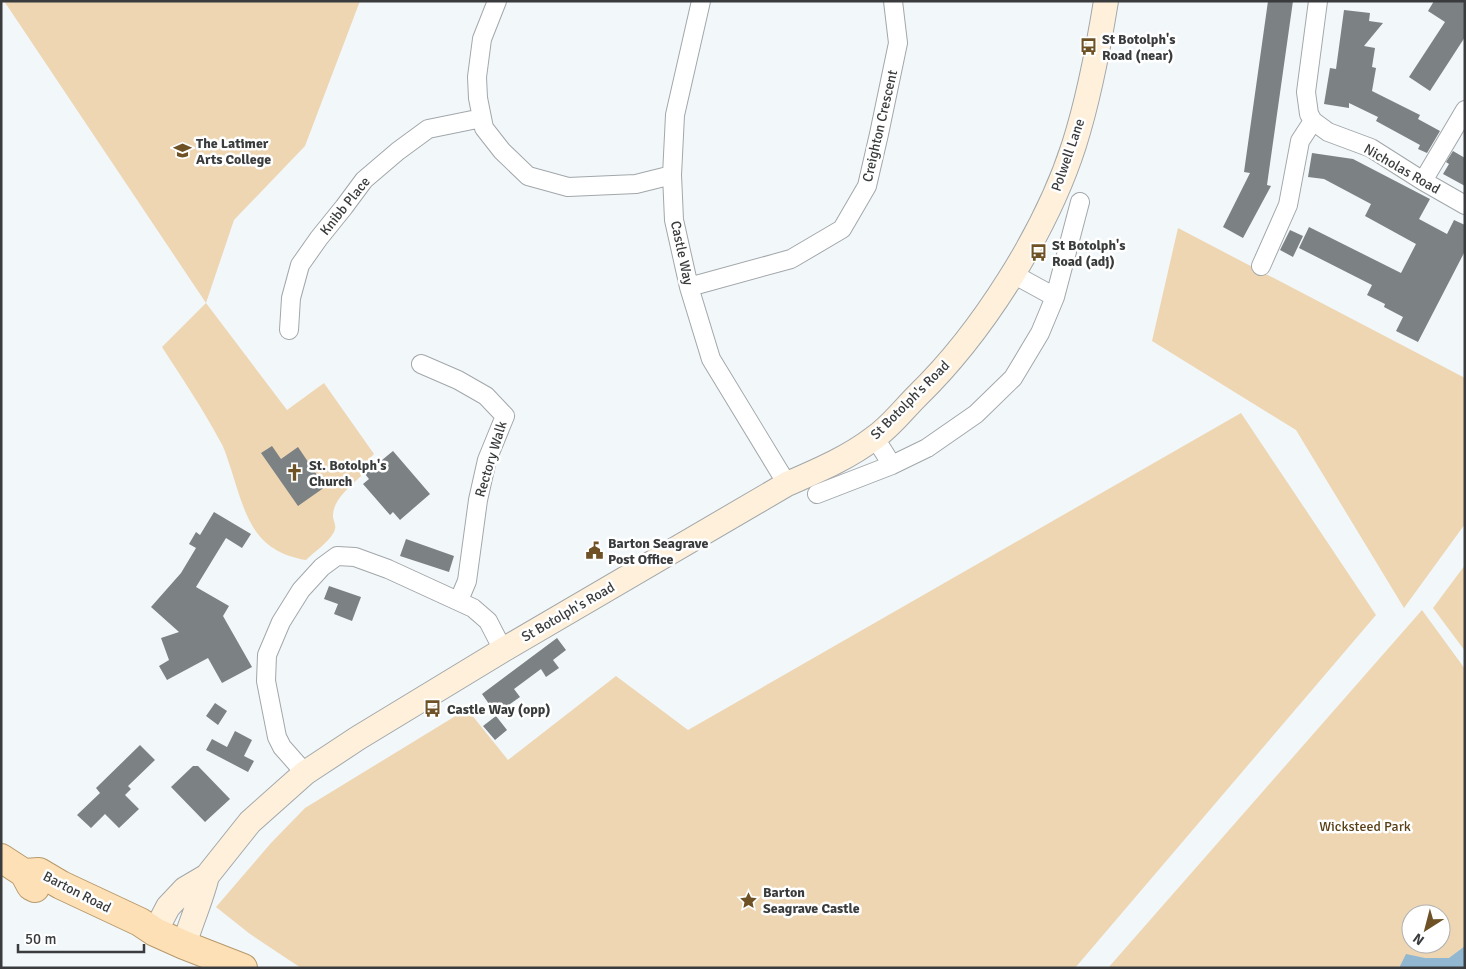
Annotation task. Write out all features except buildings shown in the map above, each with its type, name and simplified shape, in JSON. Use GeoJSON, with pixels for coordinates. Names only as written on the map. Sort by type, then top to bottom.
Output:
{"type":"FeatureCollection","features":[{"type":"Feature","properties":{"kind":"main road","name":"Barton Road"},"geometry":{"type":"LineString","coordinates":[[1,858],[24,873],[31,886],[73,908],[136,935],[155,932],[243,968]]}},
{"type":"Feature","properties":{"kind":"street"},"geometry":{"type":"LineString","coordinates":[[497,1],[482,39],[477,77],[478,98],[484,128],[502,151],[528,176],[568,187],[636,184],[672,175]]}},
{"type":"Feature","properties":{"kind":"street","name":"Castle Way"},"geometry":{"type":"LineString","coordinates":[[701,1],[675,115],[672,175],[674,220],[689,288],[711,359],[787,484]]}},
{"type":"Feature","properties":{"kind":"street","name":"Creighton Crescent"},"geometry":{"type":"LineString","coordinates":[[689,288],[791,258],[842,228],[867,186],[881,127],[898,43],[893,1]]}},
{"type":"Feature","properties":{"kind":"street","name":"Polwell Lane"},"geometry":{"type":"LineString","coordinates":[[998,296],[1013,274],[1053,199],[1074,146],[1095,68],[1106,1]]}},
{"type":"Feature","properties":{"kind":"street"},"geometry":{"type":"LineString","coordinates":[[1261,266],[1288,205],[1300,142],[1313,121],[1309,114],[1306,92],[1318,1]]}},
{"type":"Feature","properties":{"kind":"street"},"geometry":{"type":"LineString","coordinates":[[1423,181],[1465,110]]}},
{"type":"Feature","properties":{"kind":"street","name":"Knibb Place"},"geometry":{"type":"LineString","coordinates":[[289,330],[291,298],[300,265],[364,180],[398,150],[428,129],[482,118]]}},
{"type":"Feature","properties":{"kind":"street","name":"Nicholas Road"},"geometry":{"type":"LineString","coordinates":[[1313,121],[1328,132],[1371,148],[1465,205]]}},
{"type":"Feature","properties":{"kind":"street"},"geometry":{"type":"LineString","coordinates":[[817,494],[927,448],[976,414],[1014,378],[1040,333],[1055,297],[1080,202]]}},
{"type":"Feature","properties":{"kind":"street"},"geometry":{"type":"LineString","coordinates":[[1013,274],[1055,297]]}},
{"type":"Feature","properties":{"kind":"street","name":"St Botolph's Road"},"geometry":{"type":"LineString","coordinates":[[155,932],[168,907],[185,889],[207,876],[250,822],[305,773],[358,738],[504,650],[787,484],[836,462],[874,438],[935,379],[969,338],[998,296]]}},
{"type":"Feature","properties":{"kind":"street","name":"Rectory Walk"},"geometry":{"type":"LineString","coordinates":[[421,364],[458,380],[486,396],[505,416],[487,460],[478,500],[467,581],[460,600]]}},
{"type":"Feature","properties":{"kind":"street"},"geometry":{"type":"LineString","coordinates":[[874,438],[892,464]]}},
{"type":"Feature","properties":{"kind":"street"},"geometry":{"type":"LineString","coordinates":[[305,773],[282,747],[277,737],[268,695],[266,669],[268,655],[281,622],[301,590],[322,567],[337,556],[355,557],[460,600],[488,621],[504,650]]}},
{"type":"Feature","properties":{"kind":"street","name":"St Botolph's Road"},"geometry":{"type":"LineString","coordinates":[[184,945],[201,899],[207,876]]}},
{"type":"Feature","properties":{"kind":"green space","name":"The Latimer Arts College"},"geometry":{"type":"Polygon","coordinates":[[[4,1],[360,1],[305,146],[234,220],[206,303],[4,1]]]}},
{"type":"Feature","properties":{"kind":"green space"},"geometry":{"type":"Polygon","coordinates":[[[1178,228],[1465,378],[1465,524],[1404,608],[1296,430],[1152,341],[1178,228]]]}},
{"type":"Feature","properties":{"kind":"green space"},"geometry":{"type":"Polygon","coordinates":[[[206,303],[287,410],[324,383],[374,454],[359,469],[361,476],[342,494],[335,505],[333,511],[334,532],[325,544],[306,560],[273,548],[253,527],[240,499],[222,444],[162,347],[206,303]]]}},
{"type":"Feature","properties":{"kind":"green space"},"geometry":{"type":"Polygon","coordinates":[[[1241,413],[1376,615],[1075,968],[301,968],[250,934],[216,907],[271,843],[305,808],[467,709],[508,760],[616,676],[688,730],[1241,413]]]}},
{"type":"Feature","properties":{"kind":"green space"},"geometry":{"type":"Polygon","coordinates":[[[1465,565],[1465,651],[1433,608],[1465,565]]]}},
{"type":"Feature","properties":{"kind":"green space","name":"Wicksteed Park"},"geometry":{"type":"Polygon","coordinates":[[[1422,610],[1465,669],[1465,968],[1108,968],[1422,610]]]}},
{"type":"Feature","properties":{"kind":"water"},"geometry":{"type":"Polygon","coordinates":[[[1465,946],[1465,968],[1399,968],[1406,954],[1425,958],[1449,958],[1465,946]]]}},
{"type":"Feature","properties":{"kind":"place","name":"St Botolph's Road (near)"},"geometry":{"type":"Point","coordinates":[1088,47]}},
{"type":"Feature","properties":{"kind":"place","name":"The Latimer Arts College"},"geometry":{"type":"Point","coordinates":[182,151]}},
{"type":"Feature","properties":{"kind":"place","name":"St Botolph's Road (adj)"},"geometry":{"type":"Point","coordinates":[1038,253]}},
{"type":"Feature","properties":{"kind":"place","name":"St. Botolph's Church"},"geometry":{"type":"Point","coordinates":[295,473]}},
{"type":"Feature","properties":{"kind":"place","name":"Barton Seagrave Post Office"},"geometry":{"type":"Point","coordinates":[594,551]}},
{"type":"Feature","properties":{"kind":"place","name":"Castle Way (opp)"},"geometry":{"type":"Point","coordinates":[433,709]}},
{"type":"Feature","properties":{"kind":"place","name":"Barton Seagrave Castle"},"geometry":{"type":"Point","coordinates":[749,900]}}]}
